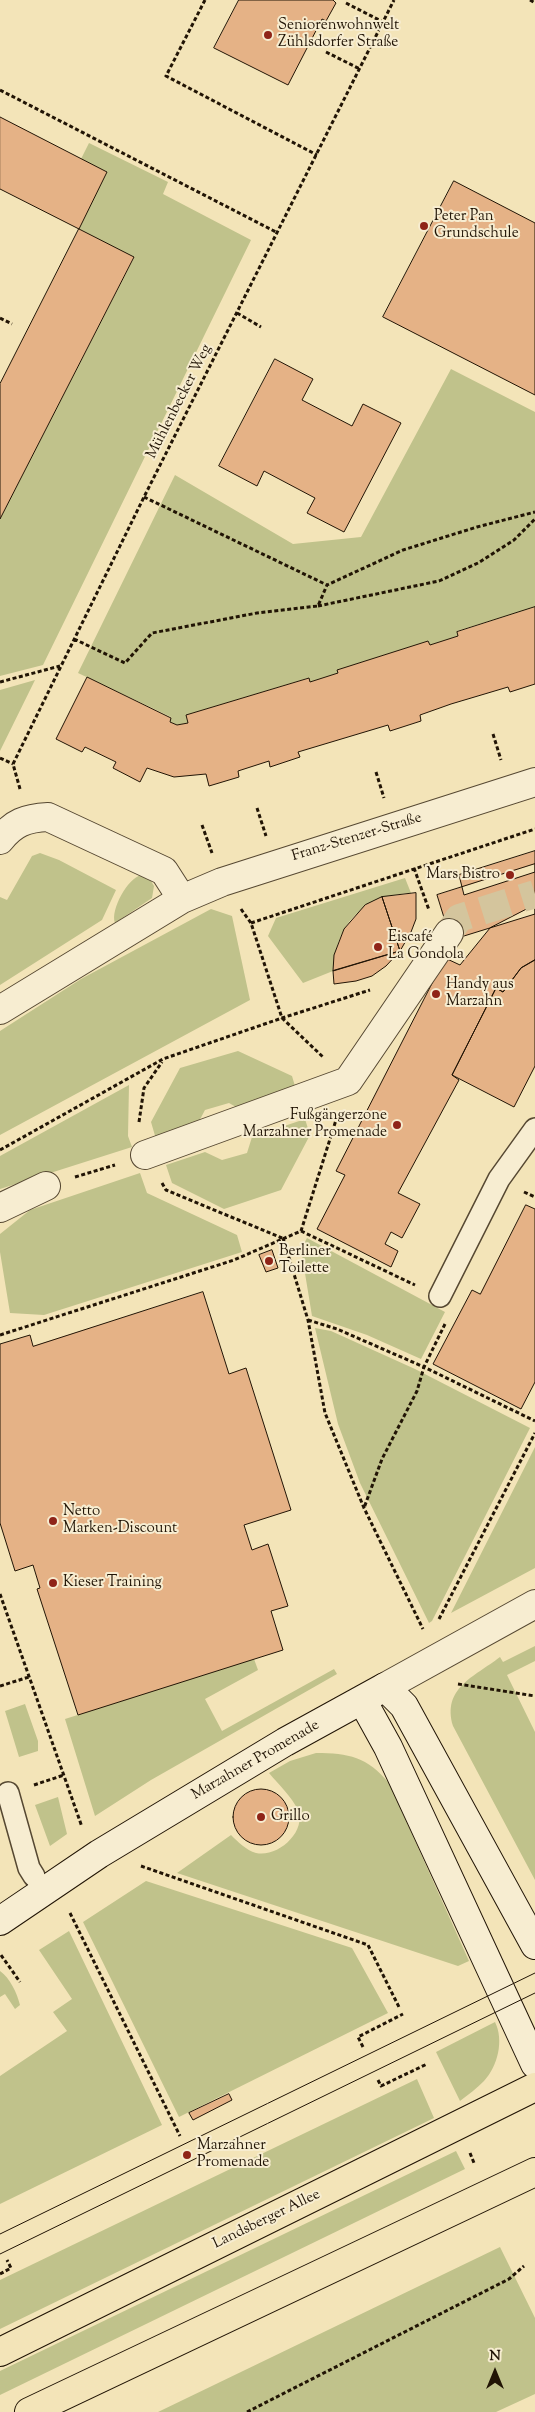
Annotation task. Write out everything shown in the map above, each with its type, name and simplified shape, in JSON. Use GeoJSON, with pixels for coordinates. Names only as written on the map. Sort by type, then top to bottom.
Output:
{"type":"FeatureCollection","features":[{"type":"Feature","properties":{"kind":"main road","name":"Landsberger Allee"},"geometry":{"type":"LineString","coordinates":[[0,2352],[535,2088]]}},
{"type":"Feature","properties":{"kind":"main road"},"geometry":{"type":"LineString","coordinates":[[29,2412],[535,2172]]}},
{"type":"Feature","properties":{"kind":"street","name":"Franz-Stenzer-Straße"},"geometry":{"type":"LineString","coordinates":[[0,1010],[182,900],[222,882],[535,782]]}},
{"type":"Feature","properties":{"kind":"street"},"geometry":{"type":"LineString","coordinates":[[0,840],[18,823],[30,818],[48,817],[164,871],[182,900]]}},
{"type":"Feature","properties":{"kind":"street"},"geometry":{"type":"LineString","coordinates":[[145,1155],[348,1081],[449,933]]}},
{"type":"Feature","properties":{"kind":"street"},"geometry":{"type":"LineString","coordinates":[[0,1208],[46,1186]]}},
{"type":"Feature","properties":{"kind":"street","name":"Marzahner Promenade"},"geometry":{"type":"LineString","coordinates":[[0,1921],[99,1854],[285,1742],[535,1604]]}},
{"type":"Feature","properties":{"kind":"street"},"geometry":{"type":"LineString","coordinates":[[373,1694],[404,1706],[535,1945]]}},
{"type":"Feature","properties":{"kind":"street"},"geometry":{"type":"LineString","coordinates":[[373,1694],[388,1747],[535,2064]]}},
{"type":"Feature","properties":{"kind":"lane"},"geometry":{"type":"LineString","coordinates":[[440,1296],[499,1179],[535,1129]]}},
{"type":"Feature","properties":{"kind":"lane"},"geometry":{"type":"LineString","coordinates":[[8,1793],[29,1868],[34,1876]]}},
{"type":"Feature","properties":{"kind":"path"},"geometry":{"type":"LineString","coordinates":[[205,0],[166,76],[317,155]]}},
{"type":"Feature","properties":{"kind":"path","name":"Mühlenbecker Weg"},"geometry":{"type":"LineString","coordinates":[[13,764],[144,497],[394,0]]}},
{"type":"Feature","properties":{"kind":"path"},"geometry":{"type":"LineString","coordinates":[[530,0],[535,3]]}},
{"type":"Feature","properties":{"kind":"path"},"geometry":{"type":"LineString","coordinates":[[346,3],[383,22]]}},
{"type":"Feature","properties":{"kind":"path"},"geometry":{"type":"LineString","coordinates":[[326,52],[360,69]]}},
{"type":"Feature","properties":{"kind":"path"},"geometry":{"type":"LineString","coordinates":[[0,90],[278,233]]}},
{"type":"Feature","properties":{"kind":"path"},"geometry":{"type":"LineString","coordinates":[[237,314],[261,327]]}},
{"type":"Feature","properties":{"kind":"path"},"geometry":{"type":"LineString","coordinates":[[0,318],[12,324]]}},
{"type":"Feature","properties":{"kind":"path"},"geometry":{"type":"LineString","coordinates":[[144,497],[327,585]]}},
{"type":"Feature","properties":{"kind":"path"},"geometry":{"type":"LineString","coordinates":[[318,606],[327,585],[403,550],[477,526],[535,512]]}},
{"type":"Feature","properties":{"kind":"path"},"geometry":{"type":"LineString","coordinates":[[74,638],[125,663],[152,633],[257,612],[318,606],[439,581],[478,563],[514,540],[535,519]]}},
{"type":"Feature","properties":{"kind":"path"},"geometry":{"type":"LineString","coordinates":[[0,682],[61,666]]}},
{"type":"Feature","properties":{"kind":"path"},"geometry":{"type":"LineString","coordinates":[[0,758],[13,764],[30,818]]}},
{"type":"Feature","properties":{"kind":"path"},"geometry":{"type":"LineString","coordinates":[[251,923],[535,829]]}},
{"type":"Feature","properties":{"kind":"path"},"geometry":{"type":"LineString","coordinates":[[414,868],[422,893]]}},
{"type":"Feature","properties":{"kind":"path"},"geometry":{"type":"LineString","coordinates":[[222,882],[251,923],[282,1018],[348,1081],[301,1231]]}},
{"type":"Feature","properties":{"kind":"path"},"geometry":{"type":"LineString","coordinates":[[0,1150],[163,1059],[374,989]]}},
{"type":"Feature","properties":{"kind":"path"},"geometry":{"type":"LineString","coordinates":[[81,1175],[118,1163]]}},
{"type":"Feature","properties":{"kind":"path"},"geometry":{"type":"LineString","coordinates":[[0,1335],[234,1260],[301,1231],[440,1296],[455,1305],[424,1367],[418,1391],[382,1459],[364,1508]]}},
{"type":"Feature","properties":{"kind":"path"},"geometry":{"type":"LineString","coordinates":[[283,1238],[308,1320],[325,1413],[364,1508],[425,1633]]}},
{"type":"Feature","properties":{"kind":"path"},"geometry":{"type":"LineString","coordinates":[[308,1320],[336,1329],[424,1367],[535,1421]]}},
{"type":"Feature","properties":{"kind":"path"},"geometry":{"type":"LineString","coordinates":[[438,1621],[535,1433]]}},
{"type":"Feature","properties":{"kind":"path"},"geometry":{"type":"LineString","coordinates":[[0,1594],[84,1832]]}},
{"type":"Feature","properties":{"kind":"path"},"geometry":{"type":"LineString","coordinates":[[0,1686],[29,1677]]}},
{"type":"Feature","properties":{"kind":"path"},"geometry":{"type":"LineString","coordinates":[[454,1683],[535,1696]]}},
{"type":"Feature","properties":{"kind":"path"},"geometry":{"type":"LineString","coordinates":[[138,1865],[368,1945],[399,2007]]}},
{"type":"Feature","properties":{"kind":"path"},"geometry":{"type":"LineString","coordinates":[[68,1910],[180,2136]]}},
{"type":"Feature","properties":{"kind":"path"},"geometry":{"type":"LineString","coordinates":[[1,1955],[20,1982]]}},
{"type":"Feature","properties":{"kind":"path"},"geometry":{"type":"LineString","coordinates":[[363,2047],[358,2037],[403,2014]]}},
{"type":"Feature","properties":{"kind":"path"},"geometry":{"type":"LineString","coordinates":[[378,2080],[380,2086],[427,2064]]}},
{"type":"Feature","properties":{"kind":"path"},"geometry":{"type":"LineString","coordinates":[[0,2274],[11,2268],[7,2260]]}},
{"type":"Feature","properties":{"kind":"path"},"geometry":{"type":"LineString","coordinates":[[246,2412],[509,2279],[524,2266]]}},
{"type":"Feature","properties":{"kind":"green space"},"geometry":{"type":"Polygon","coordinates":[[[89,143],[168,182],[163,194],[251,240],[43,665],[0,676],[0,519],[134,258],[79,229],[107,172],[81,159],[89,143]]]}},
{"type":"Feature","properties":{"kind":"green space"},"geometry":{"type":"Polygon","coordinates":[[[451,369],[535,412],[535,607],[457,631],[458,636],[430,645],[428,641],[337,670],[338,673],[310,682],[308,678],[186,715],[188,723],[177,725],[170,722],[171,717],[78,673],[175,475],[293,544],[361,537],[451,369]]]}},
{"type":"Feature","properties":{"kind":"green space"},"geometry":{"type":"Polygon","coordinates":[[[35,680],[0,751],[0,690],[35,680]]]}},
{"type":"Feature","properties":{"kind":"green space"},"geometry":{"type":"Polygon","coordinates":[[[40,853],[59,860],[116,890],[102,920],[0,985],[0,897],[7,900],[32,856],[40,853]]]}},
{"type":"Feature","properties":{"kind":"green space"},"geometry":{"type":"Polygon","coordinates":[[[141,875],[148,876],[154,886],[152,898],[115,923],[115,910],[121,895],[136,877],[141,875]]]}},
{"type":"Feature","properties":{"kind":"green space"},"geometry":{"type":"Polygon","coordinates":[[[405,878],[411,893],[394,895],[366,906],[346,926],[335,954],[333,971],[303,983],[268,936],[276,918],[405,878]]]}},
{"type":"Feature","properties":{"kind":"green space"},"geometry":{"type":"Polygon","coordinates":[[[211,909],[232,916],[250,1000],[0,1135],[0,1031],[81,979],[211,909]]]}},
{"type":"Feature","properties":{"kind":"green space"},"geometry":{"type":"Polygon","coordinates":[[[238,1051],[292,1076],[297,1093],[243,1111],[229,1103],[205,1110],[197,1125],[156,1139],[151,1122],[180,1068],[238,1051]]]}},
{"type":"Feature","properties":{"kind":"green space"},"geometry":{"type":"Polygon","coordinates":[[[129,1085],[128,1136],[132,1147],[0,1189],[0,1156],[129,1085]]]}},
{"type":"Feature","properties":{"kind":"green space"},"geometry":{"type":"Polygon","coordinates":[[[305,1119],[310,1135],[281,1190],[224,1209],[172,1183],[166,1165],[205,1152],[222,1160],[247,1153],[252,1137],[305,1119]]]}},
{"type":"Feature","properties":{"kind":"green space"},"geometry":{"type":"Polygon","coordinates":[[[140,1173],[147,1193],[237,1235],[242,1252],[44,1315],[10,1313],[0,1252],[0,1234],[30,1210],[140,1173]]]}},
{"type":"Feature","properties":{"kind":"green space"},"geometry":{"type":"Polygon","coordinates":[[[307,1238],[445,1312],[421,1359],[367,1335],[312,1316],[301,1249],[307,1238]]]}},
{"type":"Feature","properties":{"kind":"green space"},"geometry":{"type":"Polygon","coordinates":[[[315,1328],[331,1331],[415,1369],[530,1428],[432,1621],[429,1623],[360,1483],[338,1424],[315,1328]]]}},
{"type":"Feature","properties":{"kind":"green space"},"geometry":{"type":"Polygon","coordinates":[[[535,1447],[535,1568],[451,1613],[535,1447]]]}},
{"type":"Feature","properties":{"kind":"green space"},"geometry":{"type":"Polygon","coordinates":[[[535,1646],[535,1661],[507,1675],[535,1732],[535,1880],[453,1726],[451,1713],[452,1702],[456,1693],[471,1678],[500,1657],[503,1662],[535,1646]]]}},
{"type":"Feature","properties":{"kind":"green space"},"geometry":{"type":"Polygon","coordinates":[[[254,1659],[258,1670],[205,1699],[222,1731],[334,1669],[337,1674],[151,1780],[95,1816],[65,1719],[254,1659]]]}},
{"type":"Feature","properties":{"kind":"green space"},"geometry":{"type":"Polygon","coordinates":[[[25,1704],[38,1741],[38,1751],[19,1757],[5,1711],[25,1704]]]}},
{"type":"Feature","properties":{"kind":"green space"},"geometry":{"type":"Polygon","coordinates":[[[316,1753],[338,1754],[357,1758],[373,1767],[389,1783],[469,1961],[458,1966],[177,1873],[231,1835],[239,1843],[256,1853],[273,1851],[288,1842],[298,1827],[300,1818],[298,1810],[289,1795],[269,1773],[290,1761],[316,1753]]]}},
{"type":"Feature","properties":{"kind":"green space"},"geometry":{"type":"Polygon","coordinates":[[[58,1797],[67,1834],[50,1846],[35,1805],[58,1797]]]}},
{"type":"Feature","properties":{"kind":"green space"},"geometry":{"type":"Polygon","coordinates":[[[146,1881],[352,1948],[388,2013],[179,2117],[83,1922],[146,1881]]]}},
{"type":"Feature","properties":{"kind":"green space"},"geometry":{"type":"Polygon","coordinates":[[[69,1931],[162,2125],[0,2204],[0,2076],[67,2031],[53,2012],[72,1999],[39,1950],[69,1931]]]}},
{"type":"Feature","properties":{"kind":"green space"},"geometry":{"type":"Polygon","coordinates":[[[0,1971],[13,1986],[17,1996],[20,2005],[15,2009],[5,1994],[0,1997],[0,1971]]]}},
{"type":"Feature","properties":{"kind":"green space"},"geometry":{"type":"Polygon","coordinates":[[[495,2022],[498,2029],[499,2045],[493,2068],[484,2081],[460,2101],[436,2052],[495,2022]]]}},
{"type":"Feature","properties":{"kind":"green space"},"geometry":{"type":"Polygon","coordinates":[[[417,2079],[434,2118],[0,2329],[0,2280],[417,2079]]]}},
{"type":"Feature","properties":{"kind":"green space"},"geometry":{"type":"Polygon","coordinates":[[[456,2151],[465,2169],[0,2395],[0,2371],[456,2151]]]}},
{"type":"Feature","properties":{"kind":"green space"},"geometry":{"type":"Polygon","coordinates":[[[500,2247],[535,2318],[535,2394],[496,2412],[158,2412],[500,2247]]]}},
{"type":"Feature","properties":{"kind":"building","name":"Seniorenwohnwelt Zühlsdorfer Straße"},"geometry":{"type":"Polygon","coordinates":[[[239,0],[333,0],[336,3],[326,21],[322,19],[288,85],[214,48],[239,0]]]}},
{"type":"Feature","properties":{"kind":"building"},"geometry":{"type":"Polygon","coordinates":[[[0,117],[107,172],[79,229],[0,189],[0,117]]]}},
{"type":"Feature","properties":{"kind":"building"},"geometry":{"type":"Polygon","coordinates":[[[454,181],[535,223],[535,395],[383,317],[454,181]]]}},
{"type":"Feature","properties":{"kind":"building"},"geometry":{"type":"Polygon","coordinates":[[[79,229],[134,257],[0,519],[0,384],[79,229]]]}},
{"type":"Feature","properties":{"kind":"building"},"geometry":{"type":"Polygon","coordinates":[[[275,359],[313,379],[302,400],[352,426],[363,404],[401,423],[344,532],[307,513],[315,498],[264,471],[257,486],[219,466],[275,359]]]}},
{"type":"Feature","properties":{"kind":"building"},"geometry":{"type":"Polygon","coordinates":[[[535,607],[535,684],[510,692],[508,687],[451,704],[420,715],[421,721],[390,731],[388,725],[298,752],[300,757],[270,767],[269,761],[238,771],[239,777],[209,786],[206,774],[174,777],[147,768],[140,782],[113,768],[116,762],[85,747],[82,752],[56,739],[87,677],[171,718],[170,722],[177,725],[188,723],[186,715],[309,678],[310,682],[338,673],[337,670],[428,641],[430,645],[458,636],[457,632],[535,607]]]}},
{"type":"Feature","properties":{"kind":"building"},"geometry":{"type":"Polygon","coordinates":[[[535,851],[535,872],[464,895],[459,875],[535,851]]]}},
{"type":"Feature","properties":{"kind":"building"},"geometry":{"type":"Polygon","coordinates":[[[535,864],[535,914],[451,940],[437,895],[535,864]]]}},
{"type":"Feature","properties":{"kind":"building"},"geometry":{"type":"Polygon","coordinates":[[[416,893],[416,919],[400,951],[382,897],[416,893]]]}},
{"type":"Feature","properties":{"kind":"building"},"geometry":{"type":"Polygon","coordinates":[[[382,897],[400,951],[333,971],[334,955],[344,929],[365,905],[382,897]]]}},
{"type":"Feature","properties":{"kind":"building","name":"Fußgängerzone Marzahner Promenade"},"geometry":{"type":"Polygon","coordinates":[[[535,905],[535,960],[521,968],[503,992],[496,988],[452,1075],[459,1080],[398,1193],[420,1204],[402,1238],[391,1232],[385,1244],[398,1251],[391,1267],[317,1229],[345,1175],[336,1171],[445,958],[460,965],[490,928],[535,905]]]}},
{"type":"Feature","properties":{"kind":"building"},"geometry":{"type":"Polygon","coordinates":[[[400,951],[386,966],[372,976],[356,981],[334,984],[333,971],[400,951]]]}},
{"type":"Feature","properties":{"kind":"building"},"geometry":{"type":"Polygon","coordinates":[[[535,960],[535,1066],[514,1107],[452,1075],[496,988],[503,992],[521,968],[535,960]]]}},
{"type":"Feature","properties":{"kind":"building"},"geometry":{"type":"Polygon","coordinates":[[[526,1205],[535,1209],[535,1382],[521,1409],[433,1364],[472,1290],[480,1294],[526,1205]]]}},
{"type":"Feature","properties":{"kind":"building","name":"Berliner Toilette"},"geometry":{"type":"Polygon","coordinates":[[[272,1250],[278,1268],[266,1272],[259,1255],[272,1250]]]}},
{"type":"Feature","properties":{"kind":"building"},"geometry":{"type":"Polygon","coordinates":[[[203,1292],[229,1374],[246,1368],[291,1510],[244,1525],[252,1550],[268,1544],[288,1606],[271,1611],[283,1650],[78,1715],[37,1589],[40,1588],[33,1565],[15,1571],[0,1523],[0,1344],[30,1335],[33,1346],[203,1292]]]}},
{"type":"Feature","properties":{"kind":"building","name":"Grillo"},"geometry":{"type":"Polygon","coordinates":[[[261,1789],[272,1791],[281,1797],[287,1806],[289,1817],[287,1828],[281,1837],[272,1843],[261,1845],[250,1843],[241,1837],[235,1828],[233,1817],[235,1806],[241,1797],[250,1791],[261,1789]]]}},
{"type":"Feature","properties":{"kind":"building"},"geometry":{"type":"Polygon","coordinates":[[[229,2094],[232,2100],[193,2120],[189,2113],[229,2094]]]}},
{"type":"Feature","properties":{"kind":"tunnel"},"geometry":{"type":"LineString","coordinates":[[449,933],[459,918],[535,894]]}},
{"type":"Feature","properties":{"kind":"tram line"},"geometry":{"type":"LineString","coordinates":[[0,2234],[535,1973]]}},
{"type":"Feature","properties":{"kind":"tram line"},"geometry":{"type":"LineString","coordinates":[[0,2254],[535,1993]]}},
{"type":"Feature","properties":{"kind":"place","name":"Seniorenwohnwelt Zühlsdorfer Straße"},"geometry":{"type":"Point","coordinates":[268,35]}},
{"type":"Feature","properties":{"kind":"place","name":"Peter Pan Grundschule"},"geometry":{"type":"Point","coordinates":[424,226]}},
{"type":"Feature","properties":{"kind":"place","name":"Mars Bistro"},"geometry":{"type":"Point","coordinates":[510,875]}},
{"type":"Feature","properties":{"kind":"place","name":"Eiscafé La Gondola"},"geometry":{"type":"Point","coordinates":[378,947]}},
{"type":"Feature","properties":{"kind":"place","name":"Handy aus Marzahn"},"geometry":{"type":"Point","coordinates":[436,994]}},
{"type":"Feature","properties":{"kind":"place","name":"Fußgängerzone Marzahner Promenade"},"geometry":{"type":"Point","coordinates":[397,1125]}},
{"type":"Feature","properties":{"kind":"place","name":"Berliner Toilette"},"geometry":{"type":"Point","coordinates":[269,1261]}},
{"type":"Feature","properties":{"kind":"place","name":"Netto Marken-Discount"},"geometry":{"type":"Point","coordinates":[53,1521]}},
{"type":"Feature","properties":{"kind":"place","name":"Kieser Training"},"geometry":{"type":"Point","coordinates":[53,1583]}},
{"type":"Feature","properties":{"kind":"place","name":"Grillo"},"geometry":{"type":"Point","coordinates":[261,1817]}},
{"type":"Feature","properties":{"kind":"place","name":"Marzahner Promenade"},"geometry":{"type":"Point","coordinates":[187,2155]}}]}
